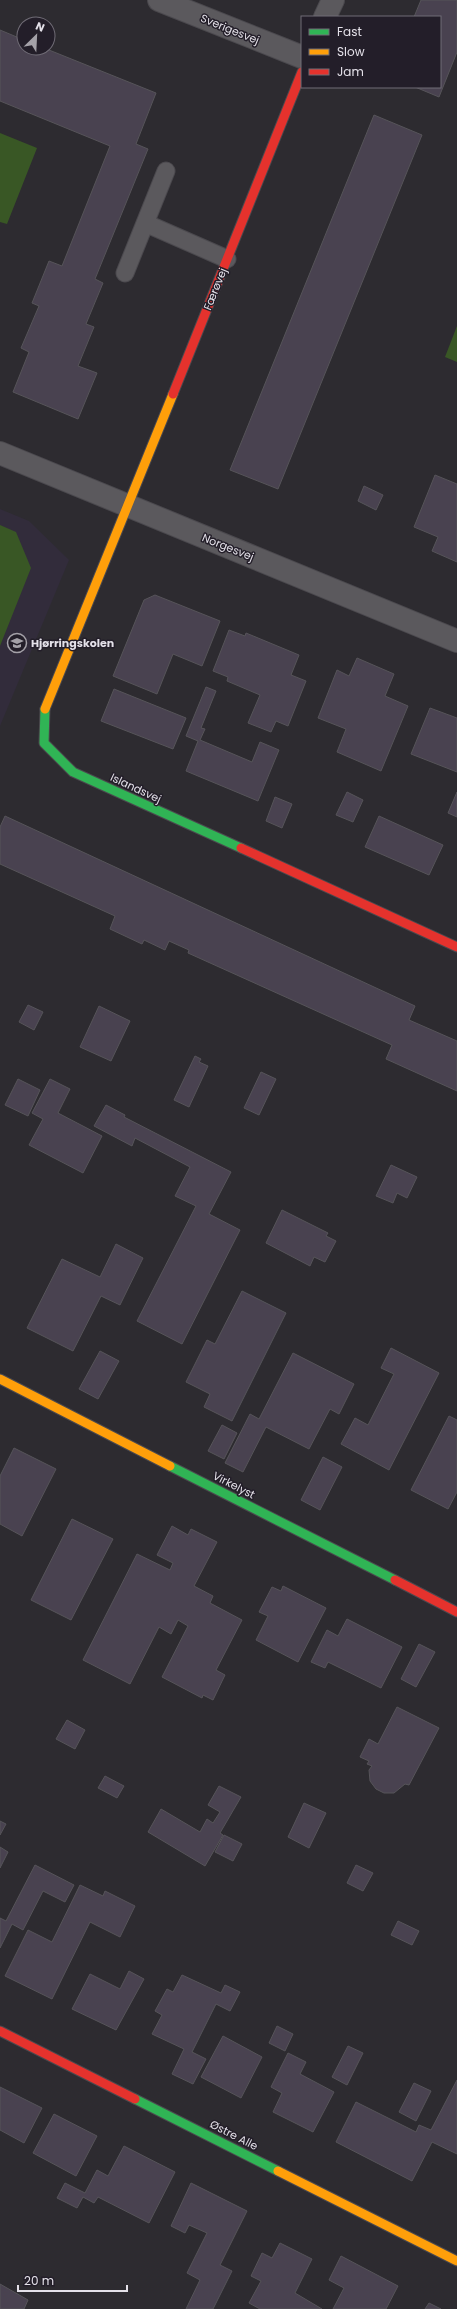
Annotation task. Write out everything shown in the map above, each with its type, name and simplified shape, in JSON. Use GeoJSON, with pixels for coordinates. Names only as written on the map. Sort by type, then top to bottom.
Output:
{"type":"FeatureCollection","features":[{"type":"Feature","properties":{"kind":"street","name":"Sverigesvej"},"geometry":{"type":"LineString","coordinates":[[159,0],[301,57]]}},
{"type":"Feature","properties":{"kind":"street"},"geometry":{"type":"LineString","coordinates":[[325,16],[333,0]]}},
{"type":"Feature","properties":{"kind":"street","name":"Færøvej"},"geometry":{"type":"LineString","coordinates":[[128,506],[301,74]]}},
{"type":"Feature","properties":{"kind":"street","name":"Norgesvej"},"geometry":{"type":"LineString","coordinates":[[0,453],[457,641]]}},
{"type":"Feature","properties":{"kind":"street","name":"Islandsvej"},"geometry":{"type":"LineString","coordinates":[[128,506],[45,705],[44,743],[73,772],[457,947]]}},
{"type":"Feature","properties":{"kind":"street","name":"Virkelyst"},"geometry":{"type":"LineString","coordinates":[[0,1379],[457,1612]]}},
{"type":"Feature","properties":{"kind":"street","name":"Østre Alle"},"geometry":{"type":"LineString","coordinates":[[0,2031],[457,2261]]}},
{"type":"Feature","properties":{"kind":"lane"},"geometry":{"type":"LineString","coordinates":[[125,273],[166,171]]}},
{"type":"Feature","properties":{"kind":"lane"},"geometry":{"type":"LineString","coordinates":[[145,223],[227,259]]}},
{"type":"Feature","properties":{"kind":"shaded area","name":"Hjørringskolen"},"geometry":{"type":"Polygon","coordinates":[[[0,509],[29,521],[69,560],[0,726],[0,509]]]}},
{"type":"Feature","properties":{"kind":"green space"},"geometry":{"type":"Polygon","coordinates":[[[0,133],[37,148],[7,224],[0,222],[0,133]]]}},
{"type":"Feature","properties":{"kind":"green space"},"geometry":{"type":"Polygon","coordinates":[[[457,326],[457,362],[445,357],[457,326]]]}},
{"type":"Feature","properties":{"kind":"green space"},"geometry":{"type":"Polygon","coordinates":[[[0,525],[16,532],[31,568],[0,646],[0,525]]]}},
{"type":"Feature","properties":{"kind":"building"},"geometry":{"type":"Polygon","coordinates":[[[421,0],[457,0],[457,52],[439,97],[417,88],[441,88],[441,16],[414,16],[421,0]]]}},
{"type":"Feature","properties":{"kind":"building"},"geometry":{"type":"Polygon","coordinates":[[[0,30],[16,37],[16,56],[56,56],[56,53],[156,93],[136,144],[148,149],[95,279],[103,283],[86,324],[94,327],[78,366],[97,373],[78,419],[13,392],[29,352],[21,348],[39,306],[32,303],[49,261],[62,266],[110,146],[0,101],[0,30]]]}},
{"type":"Feature","properties":{"kind":"building"},"geometry":{"type":"Polygon","coordinates":[[[374,115],[422,135],[278,489],[230,470],[374,115]]]}},
{"type":"Feature","properties":{"kind":"building"},"geometry":{"type":"Polygon","coordinates":[[[435,475],[457,484],[457,562],[432,551],[438,537],[414,527],[435,475]]]}},
{"type":"Feature","properties":{"kind":"building"},"geometry":{"type":"Polygon","coordinates":[[[364,486],[383,495],[376,510],[358,501],[364,486]]]}},
{"type":"Feature","properties":{"kind":"building"},"geometry":{"type":"Polygon","coordinates":[[[155,595],[220,621],[202,666],[173,654],[157,694],[113,676],[144,600],[155,595]]]}},
{"type":"Feature","properties":{"kind":"building"},"geometry":{"type":"Polygon","coordinates":[[[229,630],[245,636],[246,633],[299,655],[291,675],[306,681],[288,726],[276,721],[271,732],[248,723],[260,695],[227,681],[228,677],[213,671],[229,630]]]}},
{"type":"Feature","properties":{"kind":"building"},"geometry":{"type":"Polygon","coordinates":[[[357,658],[394,674],[385,696],[408,706],[381,771],[337,752],[346,729],[318,718],[337,670],[349,676],[357,658]]]}},
{"type":"Feature","properties":{"kind":"building"},"geometry":{"type":"Polygon","coordinates":[[[206,687],[216,691],[201,728],[205,729],[200,740],[252,762],[260,742],[279,750],[258,801],[186,771],[198,741],[186,736],[206,687]]]}},
{"type":"Feature","properties":{"kind":"building"},"geometry":{"type":"Polygon","coordinates":[[[114,689],[186,718],[173,749],[101,721],[114,689]]]}},
{"type":"Feature","properties":{"kind":"building"},"geometry":{"type":"Polygon","coordinates":[[[430,708],[457,718],[457,772],[411,754],[430,708]]]}},
{"type":"Feature","properties":{"kind":"building"},"geometry":{"type":"Polygon","coordinates":[[[347,792],[363,800],[353,822],[336,815],[347,792]]]}},
{"type":"Feature","properties":{"kind":"building"},"geometry":{"type":"Polygon","coordinates":[[[457,792],[457,817],[448,813],[457,792]]]}},
{"type":"Feature","properties":{"kind":"building"},"geometry":{"type":"Polygon","coordinates":[[[275,797],[292,804],[282,828],[266,821],[275,797]]]}},
{"type":"Feature","properties":{"kind":"building"},"geometry":{"type":"Polygon","coordinates":[[[5,816],[415,1006],[409,1020],[457,1041],[457,1091],[386,1059],[392,1045],[188,953],[189,950],[169,941],[165,950],[144,940],[142,944],[110,929],[115,916],[0,864],[0,827],[5,816]]]}},
{"type":"Feature","properties":{"kind":"building"},"geometry":{"type":"Polygon","coordinates":[[[379,816],[443,845],[429,875],[365,847],[379,816]]]}},
{"type":"Feature","properties":{"kind":"building"},"geometry":{"type":"Polygon","coordinates":[[[28,1005],[43,1012],[34,1030],[19,1022],[28,1005]]]}},
{"type":"Feature","properties":{"kind":"building"},"geometry":{"type":"Polygon","coordinates":[[[99,1006],[130,1021],[111,1061],[80,1047],[99,1006]]]}},
{"type":"Feature","properties":{"kind":"building"},"geometry":{"type":"Polygon","coordinates":[[[195,1056],[201,1059],[199,1062],[208,1066],[189,1107],[174,1100],[195,1056]]]}},
{"type":"Feature","properties":{"kind":"building"},"geometry":{"type":"Polygon","coordinates":[[[261,1072],[276,1079],[259,1115],[244,1108],[261,1072]]]}},
{"type":"Feature","properties":{"kind":"building"},"geometry":{"type":"Polygon","coordinates":[[[18,1079],[40,1090],[28,1116],[5,1105],[18,1079]]]}},
{"type":"Feature","properties":{"kind":"building"},"geometry":{"type":"Polygon","coordinates":[[[50,1079],[70,1089],[58,1113],[102,1136],[83,1173],[29,1145],[43,1119],[32,1113],[50,1079]]]}},
{"type":"Feature","properties":{"kind":"building"},"geometry":{"type":"Polygon","coordinates":[[[106,1105],[125,1115],[124,1117],[231,1172],[209,1214],[240,1230],[182,1344],[137,1321],[196,1206],[175,1196],[190,1167],[135,1138],[132,1146],[94,1126],[106,1105]]]}},
{"type":"Feature","properties":{"kind":"building"},"geometry":{"type":"Polygon","coordinates":[[[391,1165],[417,1177],[407,1198],[397,1193],[393,1203],[376,1196],[391,1165]]]}},
{"type":"Feature","properties":{"kind":"building"},"geometry":{"type":"Polygon","coordinates":[[[282,1210],[328,1233],[326,1236],[336,1241],[325,1262],[314,1257],[310,1266],[266,1243],[282,1210]]]}},
{"type":"Feature","properties":{"kind":"building"},"geometry":{"type":"Polygon","coordinates":[[[116,1244],[143,1258],[120,1305],[101,1296],[73,1351],[27,1328],[62,1259],[100,1277],[116,1244]]]}},
{"type":"Feature","properties":{"kind":"building"},"geometry":{"type":"Polygon","coordinates":[[[242,1291],[286,1313],[232,1421],[204,1407],[210,1394],[186,1382],[207,1340],[215,1344],[242,1291]]]}},
{"type":"Feature","properties":{"kind":"building"},"geometry":{"type":"Polygon","coordinates":[[[391,1348],[439,1373],[389,1470],[341,1444],[355,1418],[368,1425],[394,1374],[381,1368],[391,1348]]]}},
{"type":"Feature","properties":{"kind":"building"},"geometry":{"type":"Polygon","coordinates":[[[100,1351],[119,1361],[98,1399],[79,1389],[100,1351]]]}},
{"type":"Feature","properties":{"kind":"building"},"geometry":{"type":"Polygon","coordinates":[[[293,1353],[354,1384],[339,1414],[330,1409],[309,1449],[266,1427],[243,1472],[225,1463],[250,1414],[259,1419],[293,1353]]]}},
{"type":"Feature","properties":{"kind":"building"},"geometry":{"type":"Polygon","coordinates":[[[449,1416],[457,1420],[457,1492],[448,1509],[411,1490],[449,1416]]]}},
{"type":"Feature","properties":{"kind":"building"},"geometry":{"type":"Polygon","coordinates":[[[222,1425],[237,1433],[224,1459],[208,1451],[222,1425]]]}},
{"type":"Feature","properties":{"kind":"building"},"geometry":{"type":"Polygon","coordinates":[[[14,1448],[56,1469],[22,1536],[0,1524],[0,1476],[14,1448]]]}},
{"type":"Feature","properties":{"kind":"building"},"geometry":{"type":"Polygon","coordinates":[[[323,1457],[342,1467],[320,1510],[301,1500],[323,1457]]]}},
{"type":"Feature","properties":{"kind":"building"},"geometry":{"type":"Polygon","coordinates":[[[72,1519],[113,1539],[71,1620],[31,1600],[72,1519]]]}},
{"type":"Feature","properties":{"kind":"building"},"geometry":{"type":"Polygon","coordinates":[[[172,1526],[188,1535],[191,1529],[217,1542],[194,1586],[213,1596],[210,1603],[242,1620],[216,1670],[225,1675],[213,1700],[203,1695],[202,1698],[162,1677],[188,1626],[178,1620],[171,1634],[159,1627],[130,1684],[83,1660],[137,1554],[170,1570],[173,1563],[157,1555],[172,1526]]]}},
{"type":"Feature","properties":{"kind":"building"},"geometry":{"type":"Polygon","coordinates":[[[283,1586],[326,1608],[298,1662],[256,1640],[268,1616],[259,1612],[272,1587],[281,1591],[283,1586]]]}},
{"type":"Feature","properties":{"kind":"building"},"geometry":{"type":"Polygon","coordinates":[[[347,1619],[402,1647],[381,1688],[328,1662],[325,1668],[311,1662],[327,1630],[338,1636],[347,1619]]]}},
{"type":"Feature","properties":{"kind":"building"},"geometry":{"type":"Polygon","coordinates":[[[419,1644],[435,1652],[416,1687],[401,1679],[419,1644]]]}},
{"type":"Feature","properties":{"kind":"building"},"geometry":{"type":"Polygon","coordinates":[[[397,1707],[439,1728],[409,1785],[405,1784],[394,1793],[384,1793],[376,1789],[370,1781],[369,1770],[372,1766],[367,1764],[369,1761],[360,1757],[369,1739],[378,1744],[397,1707]]]}},
{"type":"Feature","properties":{"kind":"building"},"geometry":{"type":"Polygon","coordinates":[[[67,1720],[85,1730],[75,1749],[56,1739],[67,1720]]]}},
{"type":"Feature","properties":{"kind":"building"},"geometry":{"type":"Polygon","coordinates":[[[105,1776],[124,1786],[117,1798],[98,1788],[105,1776]]]}},
{"type":"Feature","properties":{"kind":"building"},"geometry":{"type":"Polygon","coordinates":[[[219,1786],[241,1797],[220,1833],[223,1835],[205,1866],[148,1832],[161,1809],[200,1832],[207,1819],[213,1823],[220,1812],[208,1805],[219,1786]]]}},
{"type":"Feature","properties":{"kind":"building"},"geometry":{"type":"Polygon","coordinates":[[[304,1803],[326,1813],[309,1848],[288,1837],[304,1803]]]}},
{"type":"Feature","properties":{"kind":"building"},"geometry":{"type":"Polygon","coordinates":[[[0,1821],[6,1824],[0,1835],[0,1821]]]}},
{"type":"Feature","properties":{"kind":"building"},"geometry":{"type":"Polygon","coordinates":[[[224,1835],[242,1844],[233,1861],[215,1852],[224,1835]]]}},
{"type":"Feature","properties":{"kind":"building"},"geometry":{"type":"Polygon","coordinates":[[[0,1847],[8,1852],[0,1868],[0,1847]]]}},
{"type":"Feature","properties":{"kind":"building"},"geometry":{"type":"Polygon","coordinates":[[[35,1865],[74,1885],[65,1902],[43,1891],[23,1930],[12,1924],[0,1948],[0,1918],[6,1921],[35,1865]]]}},
{"type":"Feature","properties":{"kind":"building"},"geometry":{"type":"Polygon","coordinates":[[[356,1865],[373,1873],[363,1891],[347,1883],[356,1865]]]}},
{"type":"Feature","properties":{"kind":"building"},"geometry":{"type":"Polygon","coordinates":[[[80,1885],[103,1896],[105,1891],[135,1906],[120,1937],[90,1922],[52,1999],[5,1976],[28,1930],[52,1942],[80,1885]]]}},
{"type":"Feature","properties":{"kind":"building"},"geometry":{"type":"Polygon","coordinates":[[[398,1921],[419,1931],[412,1945],[391,1935],[398,1921]]]}},
{"type":"Feature","properties":{"kind":"building"},"geometry":{"type":"Polygon","coordinates":[[[129,1971],[144,1979],[116,2030],[72,2009],[90,1974],[120,1989],[129,1971]]]}},
{"type":"Feature","properties":{"kind":"building"},"geometry":{"type":"Polygon","coordinates":[[[182,1975],[221,1993],[225,1985],[240,1992],[230,2011],[216,2004],[192,2052],[206,2059],[193,2084],[172,2074],[184,2049],[152,2034],[162,2015],[155,2011],[167,1989],[173,1992],[182,1975]]]}},
{"type":"Feature","properties":{"kind":"building"},"geometry":{"type":"Polygon","coordinates":[[[277,2026],[293,2034],[285,2051],[269,2043],[277,2026]]]}},
{"type":"Feature","properties":{"kind":"building"},"geometry":{"type":"Polygon","coordinates":[[[223,2036],[262,2057],[241,2098],[201,2077],[223,2036]]]}},
{"type":"Feature","properties":{"kind":"building"},"geometry":{"type":"Polygon","coordinates":[[[348,2046],[363,2053],[347,2085],[332,2077],[348,2046]]]}},
{"type":"Feature","properties":{"kind":"building"},"geometry":{"type":"Polygon","coordinates":[[[288,2053],[306,2062],[300,2074],[334,2092],[313,2132],[273,2112],[282,2093],[271,2087],[288,2053]]]}},
{"type":"Feature","properties":{"kind":"building"},"geometry":{"type":"Polygon","coordinates":[[[457,2080],[457,2154],[432,2142],[412,2181],[336,2142],[356,2102],[416,2132],[419,2125],[431,2130],[457,2080]]]}},
{"type":"Feature","properties":{"kind":"building"},"geometry":{"type":"Polygon","coordinates":[[[414,2083],[431,2091],[416,2121],[399,2112],[414,2083]]]}},
{"type":"Feature","properties":{"kind":"building"},"geometry":{"type":"Polygon","coordinates":[[[0,2087],[42,2108],[24,2143],[0,2130],[0,2087]]]}},
{"type":"Feature","properties":{"kind":"building"},"geometry":{"type":"Polygon","coordinates":[[[54,2114],[97,2136],[76,2176],[33,2153],[54,2114]]]}},
{"type":"Feature","properties":{"kind":"building"},"geometry":{"type":"Polygon","coordinates":[[[124,2146],[175,2172],[149,2223],[98,2197],[94,2203],[83,2197],[77,2208],[57,2198],[65,2183],[85,2193],[97,2170],[108,2176],[124,2146]]]}},
{"type":"Feature","properties":{"kind":"building"},"geometry":{"type":"Polygon","coordinates":[[[191,2183],[247,2211],[220,2265],[232,2271],[213,2309],[186,2309],[200,2280],[187,2273],[207,2233],[189,2225],[185,2233],[171,2226],[191,2183]]]}},
{"type":"Feature","properties":{"kind":"building"},"geometry":{"type":"Polygon","coordinates":[[[280,2243],[312,2259],[295,2293],[322,2309],[260,2309],[249,2303],[261,2281],[251,2276],[262,2253],[272,2258],[280,2243]]]}},
{"type":"Feature","properties":{"kind":"building"},"geometry":{"type":"Polygon","coordinates":[[[341,2256],[398,2286],[386,2309],[333,2309],[344,2288],[329,2280],[341,2256]]]}},
{"type":"Feature","properties":{"kind":"building"},"geometry":{"type":"Polygon","coordinates":[[[0,2284],[28,2300],[24,2309],[0,2309],[0,2284]]]}},
{"type":"Feature","properties":{"kind":"building"},"geometry":{"type":"Polygon","coordinates":[[[429,2303],[441,2309],[425,2309],[429,2303]]]}},
{"type":"Feature","properties":{"kind":"traffic: fast"},"geometry":{"type":"LineString","coordinates":[[45,709],[44,743],[73,772],[241,848]]}},
{"type":"Feature","properties":{"kind":"traffic: fast"},"geometry":{"type":"LineString","coordinates":[[170,1466],[395,1580]]}},
{"type":"Feature","properties":{"kind":"traffic: fast"},"geometry":{"type":"LineString","coordinates":[[135,2099],[278,2171]]}},
{"type":"Feature","properties":{"kind":"traffic: slow"},"geometry":{"type":"LineString","coordinates":[[45,709],[173,394]]}},
{"type":"Feature","properties":{"kind":"traffic: slow"},"geometry":{"type":"LineString","coordinates":[[0,1379],[170,1466]]}},
{"type":"Feature","properties":{"kind":"traffic: slow"},"geometry":{"type":"LineString","coordinates":[[278,2171],[457,2261]]}},
{"type":"Feature","properties":{"kind":"traffic: jam"},"geometry":{"type":"LineString","coordinates":[[173,394],[301,74]]}},
{"type":"Feature","properties":{"kind":"traffic: jam"},"geometry":{"type":"LineString","coordinates":[[241,848],[457,947]]}},
{"type":"Feature","properties":{"kind":"traffic: jam"},"geometry":{"type":"LineString","coordinates":[[395,1580],[457,1612]]}},
{"type":"Feature","properties":{"kind":"traffic: jam"},"geometry":{"type":"LineString","coordinates":[[0,2031],[135,2099]]}},
{"type":"Feature","properties":{"kind":"place","name":"Hjørringskolen"},"geometry":{"type":"Point","coordinates":[17,643]}}]}
